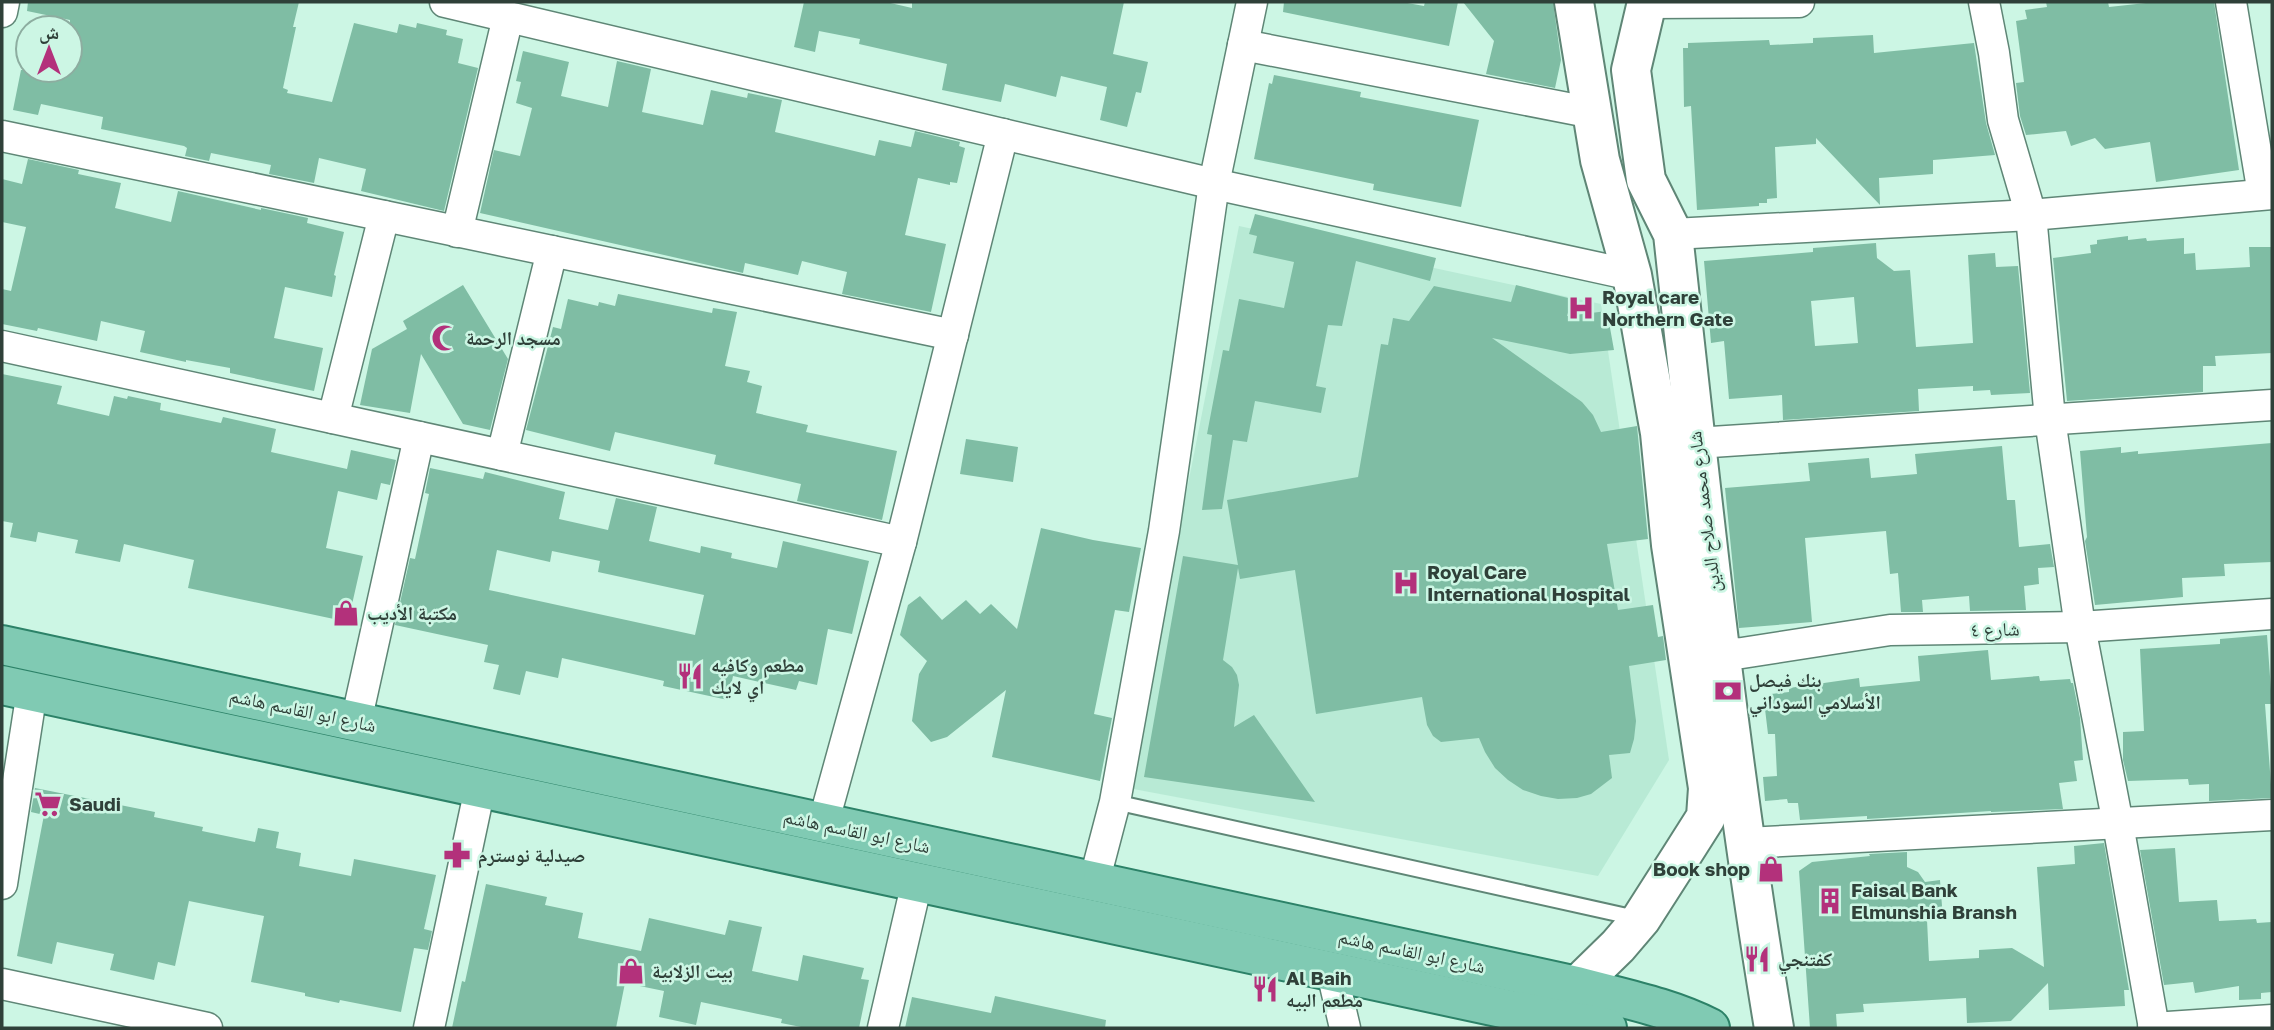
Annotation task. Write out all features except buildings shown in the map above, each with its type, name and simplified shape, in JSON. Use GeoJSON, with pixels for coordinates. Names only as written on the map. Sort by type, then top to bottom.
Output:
{"type":"FeatureCollection","features":[{"type":"Feature","properties":{"kind":"main road","name":"شارع محمد صلاح الدين"},"geometry":{"type":"LineString","coordinates":[[1574,2],[1600,160],[1632,275],[1660,433],[1671,545],[1708,788],[1706,817],[1640,919],[1618,946],[1577,986]]}},
{"type":"Feature","properties":{"kind":"main road","name":"شارع محمد صلاح الدين"},"geometry":{"type":"LineString","coordinates":[[1648,2],[1631,70],[1646,180],[1673,234],[1731,751],[1774,1028]]}},
{"type":"Feature","properties":{"kind":"main road","name":"شارع ابو القاسم هاشم"},"geometry":{"type":"LineString","coordinates":[[2,645],[1577,986],[1640,1003],[1710,1028]]}},
{"type":"Feature","properties":{"kind":"main road","name":"شارع ابو القاسم هاشم"},"geometry":{"type":"LineString","coordinates":[[17,688],[1332,972],[1512,1019],[1607,1028]]}},
{"type":"Feature","properties":{"kind":"street"},"geometry":{"type":"LineString","coordinates":[[2,12],[4,2]]}},
{"type":"Feature","properties":{"kind":"street"},"geometry":{"type":"LineString","coordinates":[[445,2],[1214,184],[1632,275]]}},
{"type":"Feature","properties":{"kind":"street"},"geometry":{"type":"LineString","coordinates":[[1094,882],[1115,802],[1164,531],[1214,184],[1252,2]]}},
{"type":"Feature","properties":{"kind":"street"},"geometry":{"type":"LineString","coordinates":[[1648,2],[1799,2]]}},
{"type":"Feature","properties":{"kind":"street"},"geometry":{"type":"LineString","coordinates":[[1984,2],[2003,121],[2031,215],[2050,419],[2080,627],[2154,1028],[2272,1020]]}},
{"type":"Feature","properties":{"kind":"street"},"geometry":{"type":"LineString","coordinates":[[1673,234],[2031,215],[2268,194],[2231,2]]}},
{"type":"Feature","properties":{"kind":"street"},"geometry":{"type":"LineString","coordinates":[[457,232],[508,17]]}},
{"type":"Feature","properties":{"kind":"street"},"geometry":{"type":"LineString","coordinates":[[1243,45],[1593,113]]}},
{"type":"Feature","properties":{"kind":"street"},"geometry":{"type":"LineString","coordinates":[[823,824],[901,542],[1003,134]]}},
{"type":"Feature","properties":{"kind":"street"},"geometry":{"type":"LineString","coordinates":[[2,136],[953,335]]}},
{"type":"Feature","properties":{"kind":"street"},"geometry":{"type":"LineString","coordinates":[[333,418],[384,216]]}},
{"type":"Feature","properties":{"kind":"street"},"geometry":{"type":"LineString","coordinates":[[502,455],[552,251]]}},
{"type":"Feature","properties":{"kind":"street"},"geometry":{"type":"LineString","coordinates":[[2,346],[901,542]]}},
{"type":"Feature","properties":{"kind":"street"},"geometry":{"type":"LineString","coordinates":[[1696,443],[2272,405]]}},
{"type":"Feature","properties":{"kind":"street"},"geometry":{"type":"LineString","coordinates":[[356,722],[419,437]]}},
{"type":"Feature","properties":{"kind":"street","name":"شارع ٤"},"geometry":{"type":"LineString","coordinates":[[1720,654],[1891,630],[2080,627],[2272,614]]}},
{"type":"Feature","properties":{"kind":"street"},"geometry":{"type":"LineString","coordinates":[[2,884],[17,688]]}},
{"type":"Feature","properties":{"kind":"street"},"geometry":{"type":"LineString","coordinates":[[429,1028],[480,788]]}},
{"type":"Feature","properties":{"kind":"street"},"geometry":{"type":"LineString","coordinates":[[1745,843],[2272,815]]}},
{"type":"Feature","properties":{"kind":"street"},"geometry":{"type":"LineString","coordinates":[[883,1028],[916,882]]}},
{"type":"Feature","properties":{"kind":"street"},"geometry":{"type":"LineString","coordinates":[[1332,972],[1345,1028]]}},
{"type":"Feature","properties":{"kind":"street"},"geometry":{"type":"LineString","coordinates":[[2,984],[202,1028]]}},
{"type":"Feature","properties":{"kind":"lane"},"geometry":{"type":"LineString","coordinates":[[1115,802],[1640,919]]}},
{"type":"Feature","properties":{"kind":"shaded area","name":"Royal Care International Hospital"},"geometry":{"type":"Polygon","coordinates":[[[1239,226],[1601,304],[1669,760],[1598,876],[1128,788],[1239,226]]]}},
{"type":"Feature","properties":{"kind":"place","name":"Royal care Northern Gate"},"geometry":{"type":"Point","coordinates":[1581,308]}},
{"type":"Feature","properties":{"kind":"place","name":"مسجد الرحمة"},"geometry":{"type":"Point","coordinates":[445,338]}},
{"type":"Feature","properties":{"kind":"place","name":"Royal Care International Hospital"},"geometry":{"type":"Point","coordinates":[1406,583]}},
{"type":"Feature","properties":{"kind":"place","name":"مكتبة الأديب"},"geometry":{"type":"Point","coordinates":[346,613]}},
{"type":"Feature","properties":{"kind":"place","name":"مطعم وكافيه اي لايك"},"geometry":{"type":"Point","coordinates":[690,676]}},
{"type":"Feature","properties":{"kind":"place","name":"بنك فيصل الأسلامي السوداني"},"geometry":{"type":"Point","coordinates":[1728,691]}},
{"type":"Feature","properties":{"kind":"place","name":"Saudi"},"geometry":{"type":"Point","coordinates":[48,804]}},
{"type":"Feature","properties":{"kind":"place","name":"صيدلية نوسترم"},"geometry":{"type":"Point","coordinates":[457,855]}},
{"type":"Feature","properties":{"kind":"place","name":"Book shop"},"geometry":{"type":"Point","coordinates":[1771,869]}},
{"type":"Feature","properties":{"kind":"place","name":"Faisal Bank Elmunshia Bransh"},"geometry":{"type":"Point","coordinates":[1830,901]}},
{"type":"Feature","properties":{"kind":"place","name":"كفتنجي"},"geometry":{"type":"Point","coordinates":[1757,959]}},
{"type":"Feature","properties":{"kind":"place","name":"بيت الزلابية"},"geometry":{"type":"Point","coordinates":[631,971]}},
{"type":"Feature","properties":{"kind":"place","name":"Al Baih مطعم البيه"},"geometry":{"type":"Point","coordinates":[1265,989]}}]}
